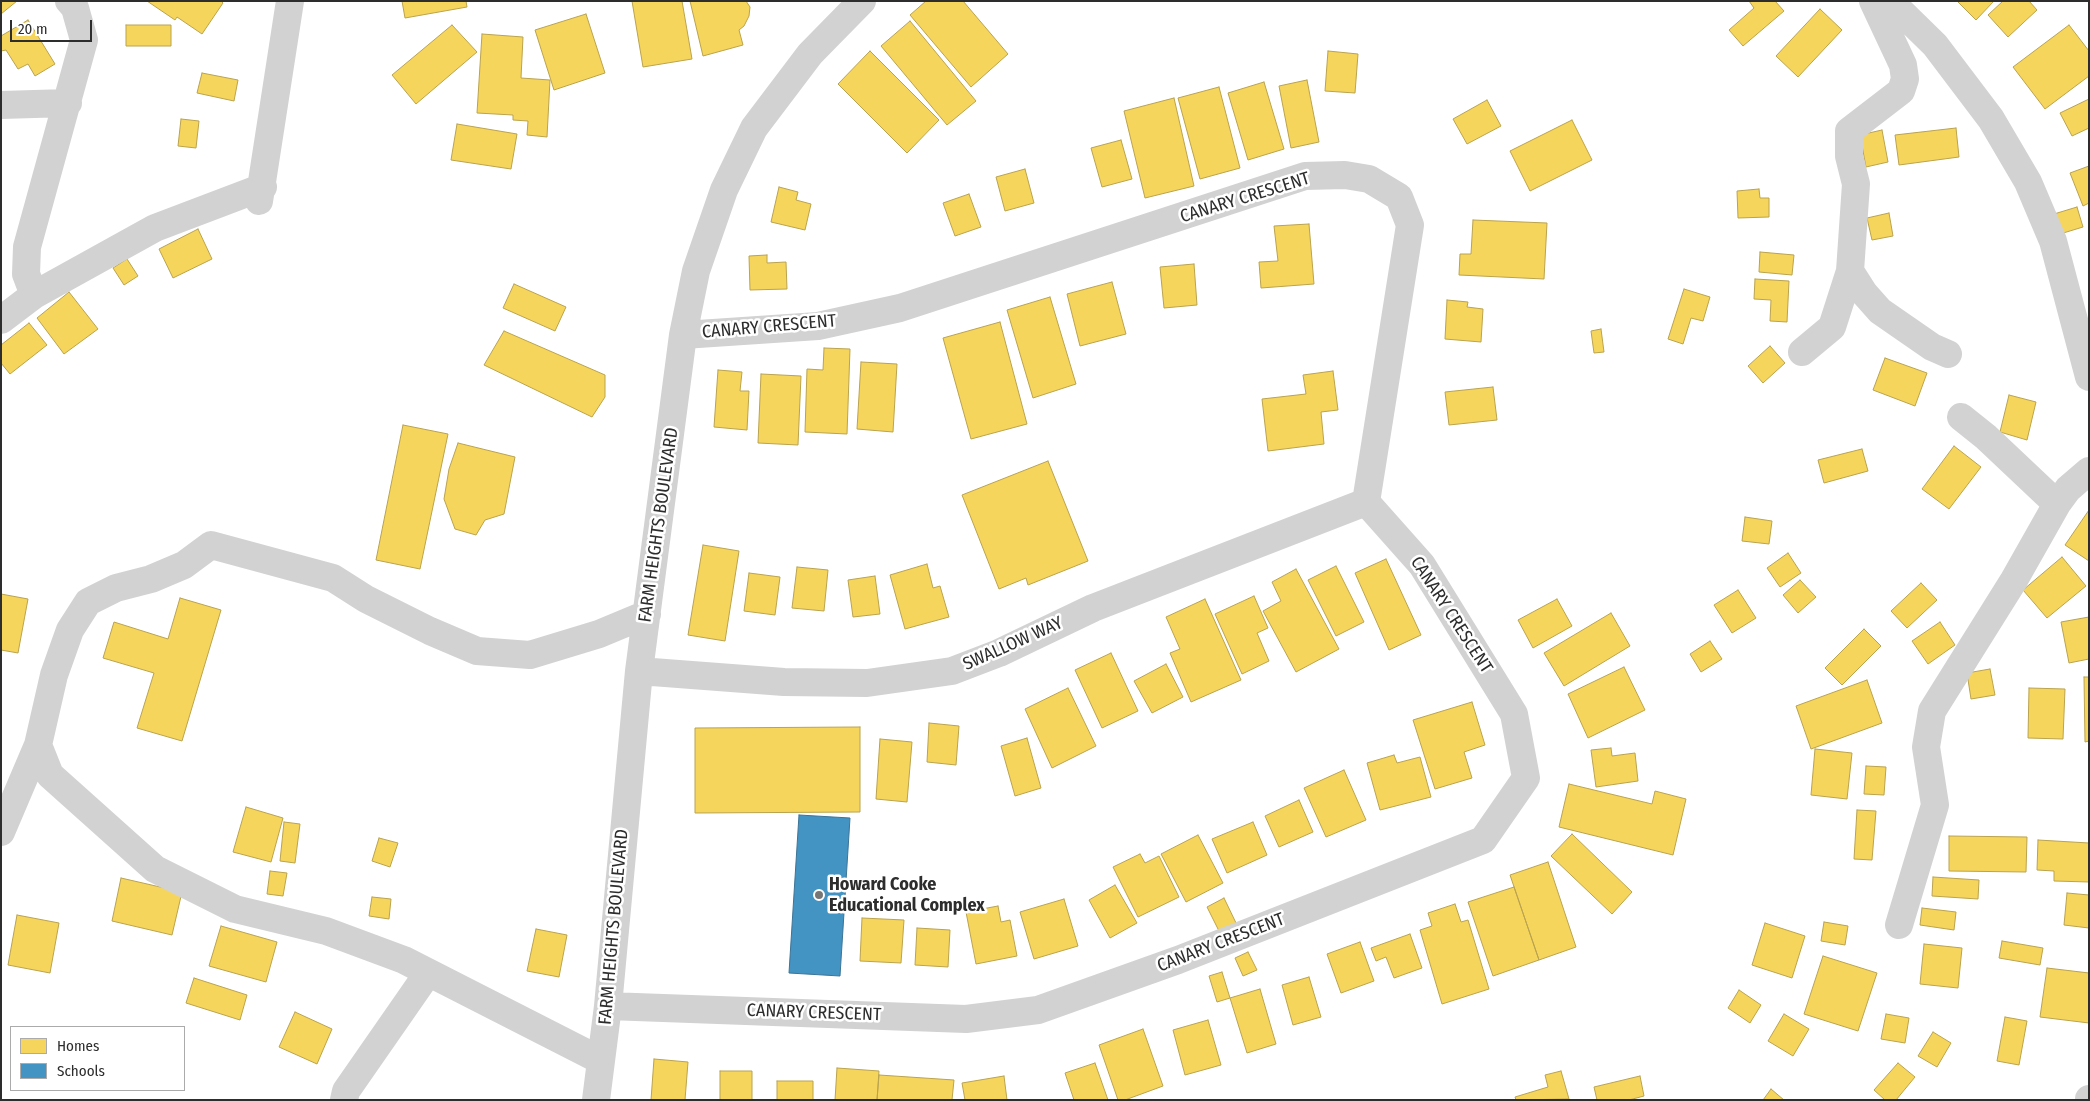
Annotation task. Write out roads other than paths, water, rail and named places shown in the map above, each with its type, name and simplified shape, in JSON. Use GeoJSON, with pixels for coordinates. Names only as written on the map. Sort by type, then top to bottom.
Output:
{"type":"FeatureCollection","features":[{"type":"Feature","properties":{"kind":"street"},"geometry":{"type":"LineString","coordinates":[[34,295],[26,274],[27,246],[84,40],[75,8],[69,1]]}},
{"type":"Feature","properties":{"kind":"street"},"geometry":{"type":"LineString","coordinates":[[1,320],[34,295],[155,228],[261,194],[290,1]]}},
{"type":"Feature","properties":{"kind":"street","name":"FARM HEIGHTS BOULEVARD"},"geometry":{"type":"LineString","coordinates":[[596,1100],[608,1006],[639,670],[683,335],[696,270],[724,190],[754,128],[810,54],[862,1]]}},
{"type":"Feature","properties":{"kind":"street"},"geometry":{"type":"LineString","coordinates":[[1802,352],[1832,327],[1850,271],[1856,184],[1849,156],[1849,131],[1901,92],[1905,79],[1903,66],[1873,1]]}},
{"type":"Feature","properties":{"kind":"street"},"geometry":{"type":"LineString","coordinates":[[1890,1],[1935,45],[1991,119],[2028,182],[2053,241],[2089,377]]}},
{"type":"Feature","properties":{"kind":"street"},"geometry":{"type":"LineString","coordinates":[[1,105],[68,103]]}},
{"type":"Feature","properties":{"kind":"street","name":"CANARY CRESCENT"},"geometry":{"type":"LineString","coordinates":[[608,1006],[966,1019],[1038,1010],[1178,960],[1483,840],[1526,778],[1514,714],[1422,566],[1366,502],[1410,225],[1399,197],[1369,179],[1345,175],[1304,176],[900,308],[818,326],[683,335]]}},
{"type":"Feature","properties":{"kind":"street"},"geometry":{"type":"LineString","coordinates":[[1850,271],[1864,293],[1880,311],[1932,347],[1948,354]]}},
{"type":"Feature","properties":{"kind":"street"},"geometry":{"type":"LineString","coordinates":[[1961,417],[1986,437],[2057,504]]}},
{"type":"Feature","properties":{"kind":"street"},"geometry":{"type":"LineString","coordinates":[[1899,925],[1935,805],[1926,746],[1932,711],[2014,580],[2057,504],[2068,489],[2089,471]]}},
{"type":"Feature","properties":{"kind":"street","name":"SWALLOW WAY"},"geometry":{"type":"LineString","coordinates":[[639,670],[784,682],[867,683],[952,672],[1093,608],[1366,502]]}},
{"type":"Feature","properties":{"kind":"street"},"geometry":{"type":"LineString","coordinates":[[1,832],[38,745],[57,666],[70,630],[88,602],[116,588],[152,579],[184,565],[212,545],[333,578],[366,599],[422,627],[477,651],[530,656],[599,634],[647,614]]}},
{"type":"Feature","properties":{"kind":"street"},"geometry":{"type":"LineString","coordinates":[[38,745],[50,775],[154,868],[234,909],[326,931],[404,960],[600,1060]]}},
{"type":"Feature","properties":{"kind":"street"},"geometry":{"type":"LineString","coordinates":[[344,1100],[346,1091],[428,973]]}},
{"type":"Feature","properties":{"kind":"place","name":"Howard Cooke Educational Complex"},"geometry":{"type":"Point","coordinates":[819,895]}}]}
